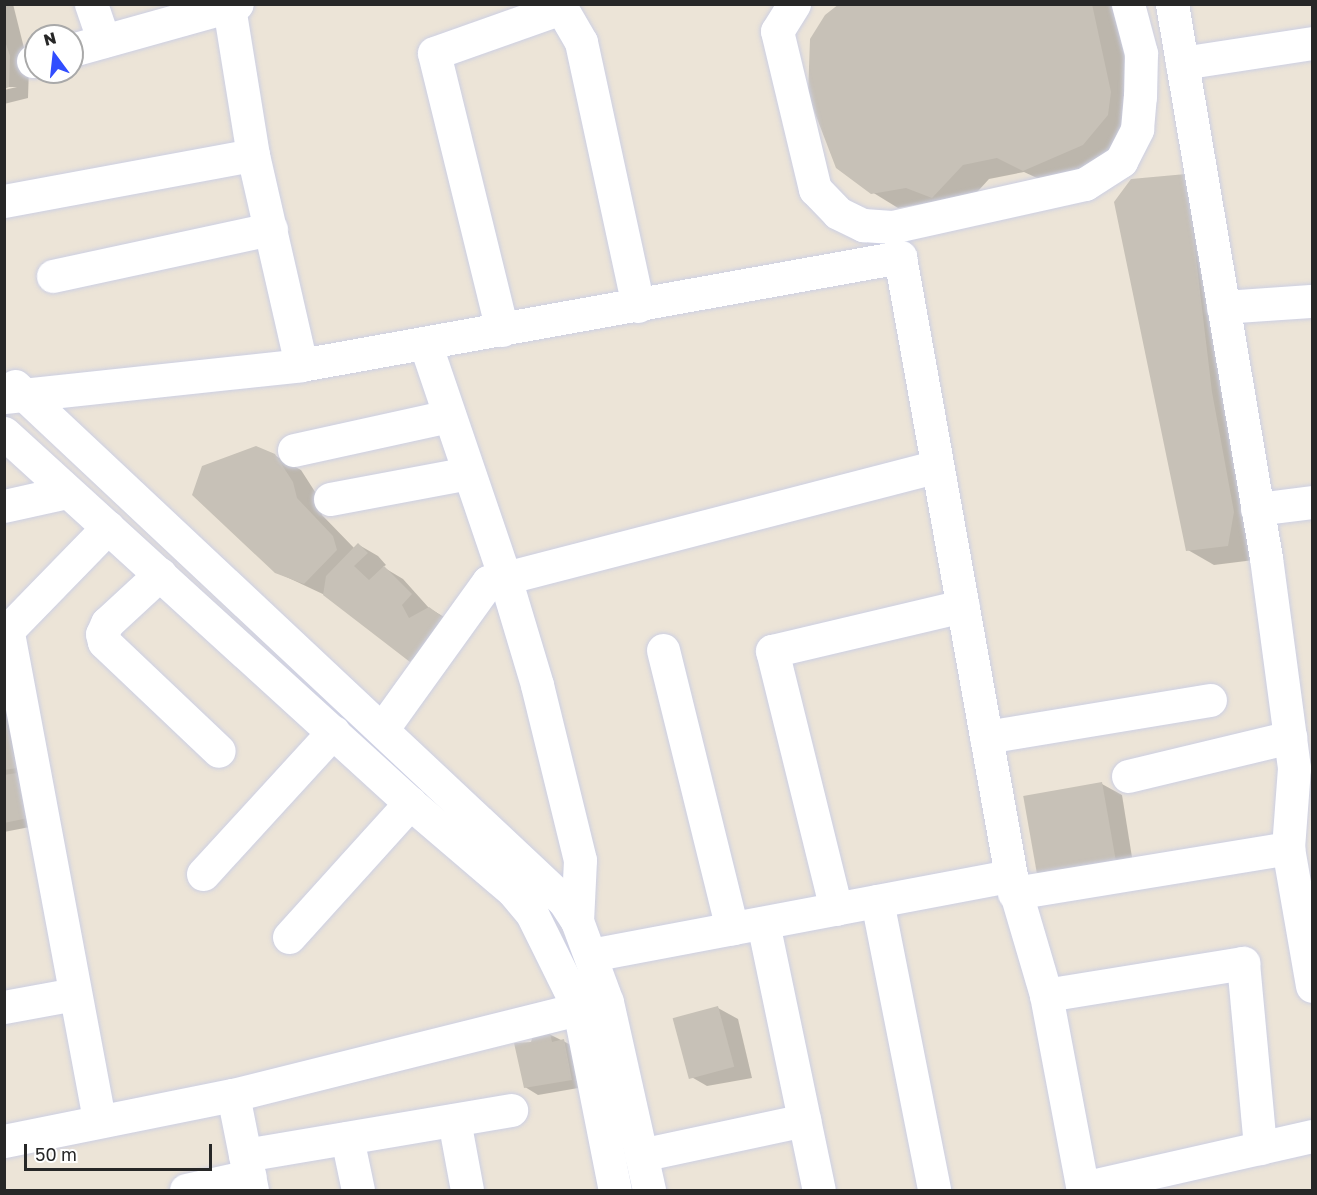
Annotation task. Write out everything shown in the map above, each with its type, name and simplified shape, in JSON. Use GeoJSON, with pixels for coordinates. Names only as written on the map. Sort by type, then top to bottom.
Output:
{"type":"FeatureCollection","features":[{"type":"Feature","properties":{"kind":"street"},"geometry":{"type":"LineString","coordinates":[[91,4],[104,41]]}},
{"type":"Feature","properties":{"kind":"street"},"geometry":{"type":"LineString","coordinates":[[794,4],[777,32],[815,189],[838,213],[863,225],[892,227],[1085,184],[1121,161],[1137,129],[1141,53],[1128,4]]}},
{"type":"Feature","properties":{"kind":"street"},"geometry":{"type":"LineString","coordinates":[[1172,4],[1299,757],[1288,848],[1312,986]]}},
{"type":"Feature","properties":{"kind":"street"},"geometry":{"type":"LineString","coordinates":[[84,47],[233,6],[253,155],[301,365]]}},
{"type":"Feature","properties":{"kind":"street"},"geometry":{"type":"LineString","coordinates":[[502,330],[434,53],[560,6],[581,42],[639,306]]}},
{"type":"Feature","properties":{"kind":"street"},"geometry":{"type":"LineString","coordinates":[[1141,53],[1181,57],[1312,43]]}},
{"type":"Feature","properties":{"kind":"street"},"geometry":{"type":"LineString","coordinates":[[4,201],[253,155]]}},
{"type":"Feature","properties":{"kind":"street"},"geometry":{"type":"LineString","coordinates":[[53,276],[271,229]]}},
{"type":"Feature","properties":{"kind":"street"},"geometry":{"type":"LineString","coordinates":[[12,390],[301,365],[639,306],[900,257],[1012,885],[1046,995],[1083,1189],[1312,1139]]}},
{"type":"Feature","properties":{"kind":"street"},"geometry":{"type":"LineString","coordinates":[[1223,307],[1312,305]]}},
{"type":"Feature","properties":{"kind":"street"},"geometry":{"type":"LineString","coordinates":[[425,343],[505,579],[537,686],[580,860],[577,921]]}},
{"type":"Feature","properties":{"kind":"street"},"geometry":{"type":"LineString","coordinates":[[12,390],[547,881],[577,921],[591,955],[593,1005],[615,1191]]}},
{"type":"Feature","properties":{"kind":"street"},"geometry":{"type":"LineString","coordinates":[[294,450],[449,416]]}},
{"type":"Feature","properties":{"kind":"street"},"geometry":{"type":"LineString","coordinates":[[4,433],[410,803],[512,890],[532,914],[593,1005],[641,1155],[649,1191]]}},
{"type":"Feature","properties":{"kind":"street"},"geometry":{"type":"LineString","coordinates":[[383,729],[488,582],[937,466]]}},
{"type":"Feature","properties":{"kind":"street"},"geometry":{"type":"LineString","coordinates":[[330,499],[469,472]]}},
{"type":"Feature","properties":{"kind":"street"},"geometry":{"type":"LineString","coordinates":[[4,506],[68,492]]}},
{"type":"Feature","properties":{"kind":"street"},"geometry":{"type":"LineString","coordinates":[[1257,509],[1312,502]]}},
{"type":"Feature","properties":{"kind":"street"},"geometry":{"type":"LineString","coordinates":[[99,1121],[6,633],[108,527]]}},
{"type":"Feature","properties":{"kind":"street"},"geometry":{"type":"LineString","coordinates":[[160,574],[107,623],[102,634],[104,642],[219,751]]}},
{"type":"Feature","properties":{"kind":"street"},"geometry":{"type":"LineString","coordinates":[[836,909],[772,651],[963,606]]}},
{"type":"Feature","properties":{"kind":"street"},"geometry":{"type":"LineString","coordinates":[[663,650],[804,1120],[819,1191]]}},
{"type":"Feature","properties":{"kind":"street"},"geometry":{"type":"LineString","coordinates":[[986,738],[1210,700]]}},
{"type":"Feature","properties":{"kind":"street"},"geometry":{"type":"LineString","coordinates":[[203,874],[333,732]]}},
{"type":"Feature","properties":{"kind":"street"},"geometry":{"type":"LineString","coordinates":[[1128,776],[1299,757]]}},
{"type":"Feature","properties":{"kind":"street"},"geometry":{"type":"LineString","coordinates":[[289,937],[410,803]]}},
{"type":"Feature","properties":{"kind":"street"},"geometry":{"type":"LineString","coordinates":[[591,955],[877,901],[1288,848]]}},
{"type":"Feature","properties":{"kind":"street"},"geometry":{"type":"LineString","coordinates":[[877,901],[934,1191]]}},
{"type":"Feature","properties":{"kind":"street"},"geometry":{"type":"LineString","coordinates":[[1046,995],[1244,963],[1260,1149]]}},
{"type":"Feature","properties":{"kind":"street"},"geometry":{"type":"LineString","coordinates":[[4,1008],[75,994]]}},
{"type":"Feature","properties":{"kind":"street"},"geometry":{"type":"LineString","coordinates":[[4,1141],[233,1095],[593,1005]]}},
{"type":"Feature","properties":{"kind":"street"},"geometry":{"type":"LineString","coordinates":[[233,1095],[249,1174]]}},
{"type":"Feature","properties":{"kind":"street"},"geometry":{"type":"LineString","coordinates":[[186,1191],[249,1174],[347,1138],[511,1110]]}},
{"type":"Feature","properties":{"kind":"street"},"geometry":{"type":"LineString","coordinates":[[454,1120],[467,1191]]}},
{"type":"Feature","properties":{"kind":"street"},"geometry":{"type":"LineString","coordinates":[[641,1155],[804,1120]]}},
{"type":"Feature","properties":{"kind":"street"},"geometry":{"type":"LineString","coordinates":[[347,1138],[358,1191]]}},
{"type":"Feature","properties":{"kind":"building"},"geometry":{"type":"Polygon","coordinates":[[[839,4],[1092,4],[1111,92],[1108,115],[1083,145],[1023,171],[997,158],[963,165],[932,198],[906,188],[871,194],[836,168],[808,95],[810,39],[825,15],[839,4]]]}},
{"type":"Feature","properties":{"kind":"building"},"geometry":{"type":"Polygon","coordinates":[[[4,38],[10,56],[9,87],[4,89],[4,38]]]}},
{"type":"Feature","properties":{"kind":"building"},"geometry":{"type":"Polygon","coordinates":[[[1186,174],[1212,392],[1234,512],[1228,546],[1186,551],[1114,202],[1131,179],[1186,174]]]}},
{"type":"Feature","properties":{"kind":"building"},"geometry":{"type":"Polygon","coordinates":[[[256,446],[275,454],[293,482],[297,498],[333,536],[337,550],[304,584],[275,573],[192,495],[202,466],[256,446]]]}},
{"type":"Feature","properties":{"kind":"building"},"geometry":{"type":"Polygon","coordinates":[[[358,543],[368,553],[354,566],[369,580],[384,566],[412,594],[402,605],[409,618],[429,607],[444,618],[410,662],[323,595],[326,576],[358,543]]]}},
{"type":"Feature","properties":{"kind":"building"},"geometry":{"type":"Polygon","coordinates":[[[4,714],[17,768],[4,770],[4,714]]]}},
{"type":"Feature","properties":{"kind":"building"},"geometry":{"type":"Polygon","coordinates":[[[17,773],[28,818],[4,823],[4,775],[17,773]]]}},
{"type":"Feature","properties":{"kind":"building"},"geometry":{"type":"Polygon","coordinates":[[[1102,782],[1117,865],[1038,879],[1023,796],[1102,782]]]}},
{"type":"Feature","properties":{"kind":"building"},"geometry":{"type":"Polygon","coordinates":[[[718,1006],[734,1067],[689,1079],[673,1018],[718,1006]]]}},
{"type":"Feature","properties":{"kind":"building"},"geometry":{"type":"Polygon","coordinates":[[[550,1033],[552,1042],[564,1039],[572,1080],[524,1088],[514,1043],[531,1042],[533,1035],[550,1033]]]}}]}
